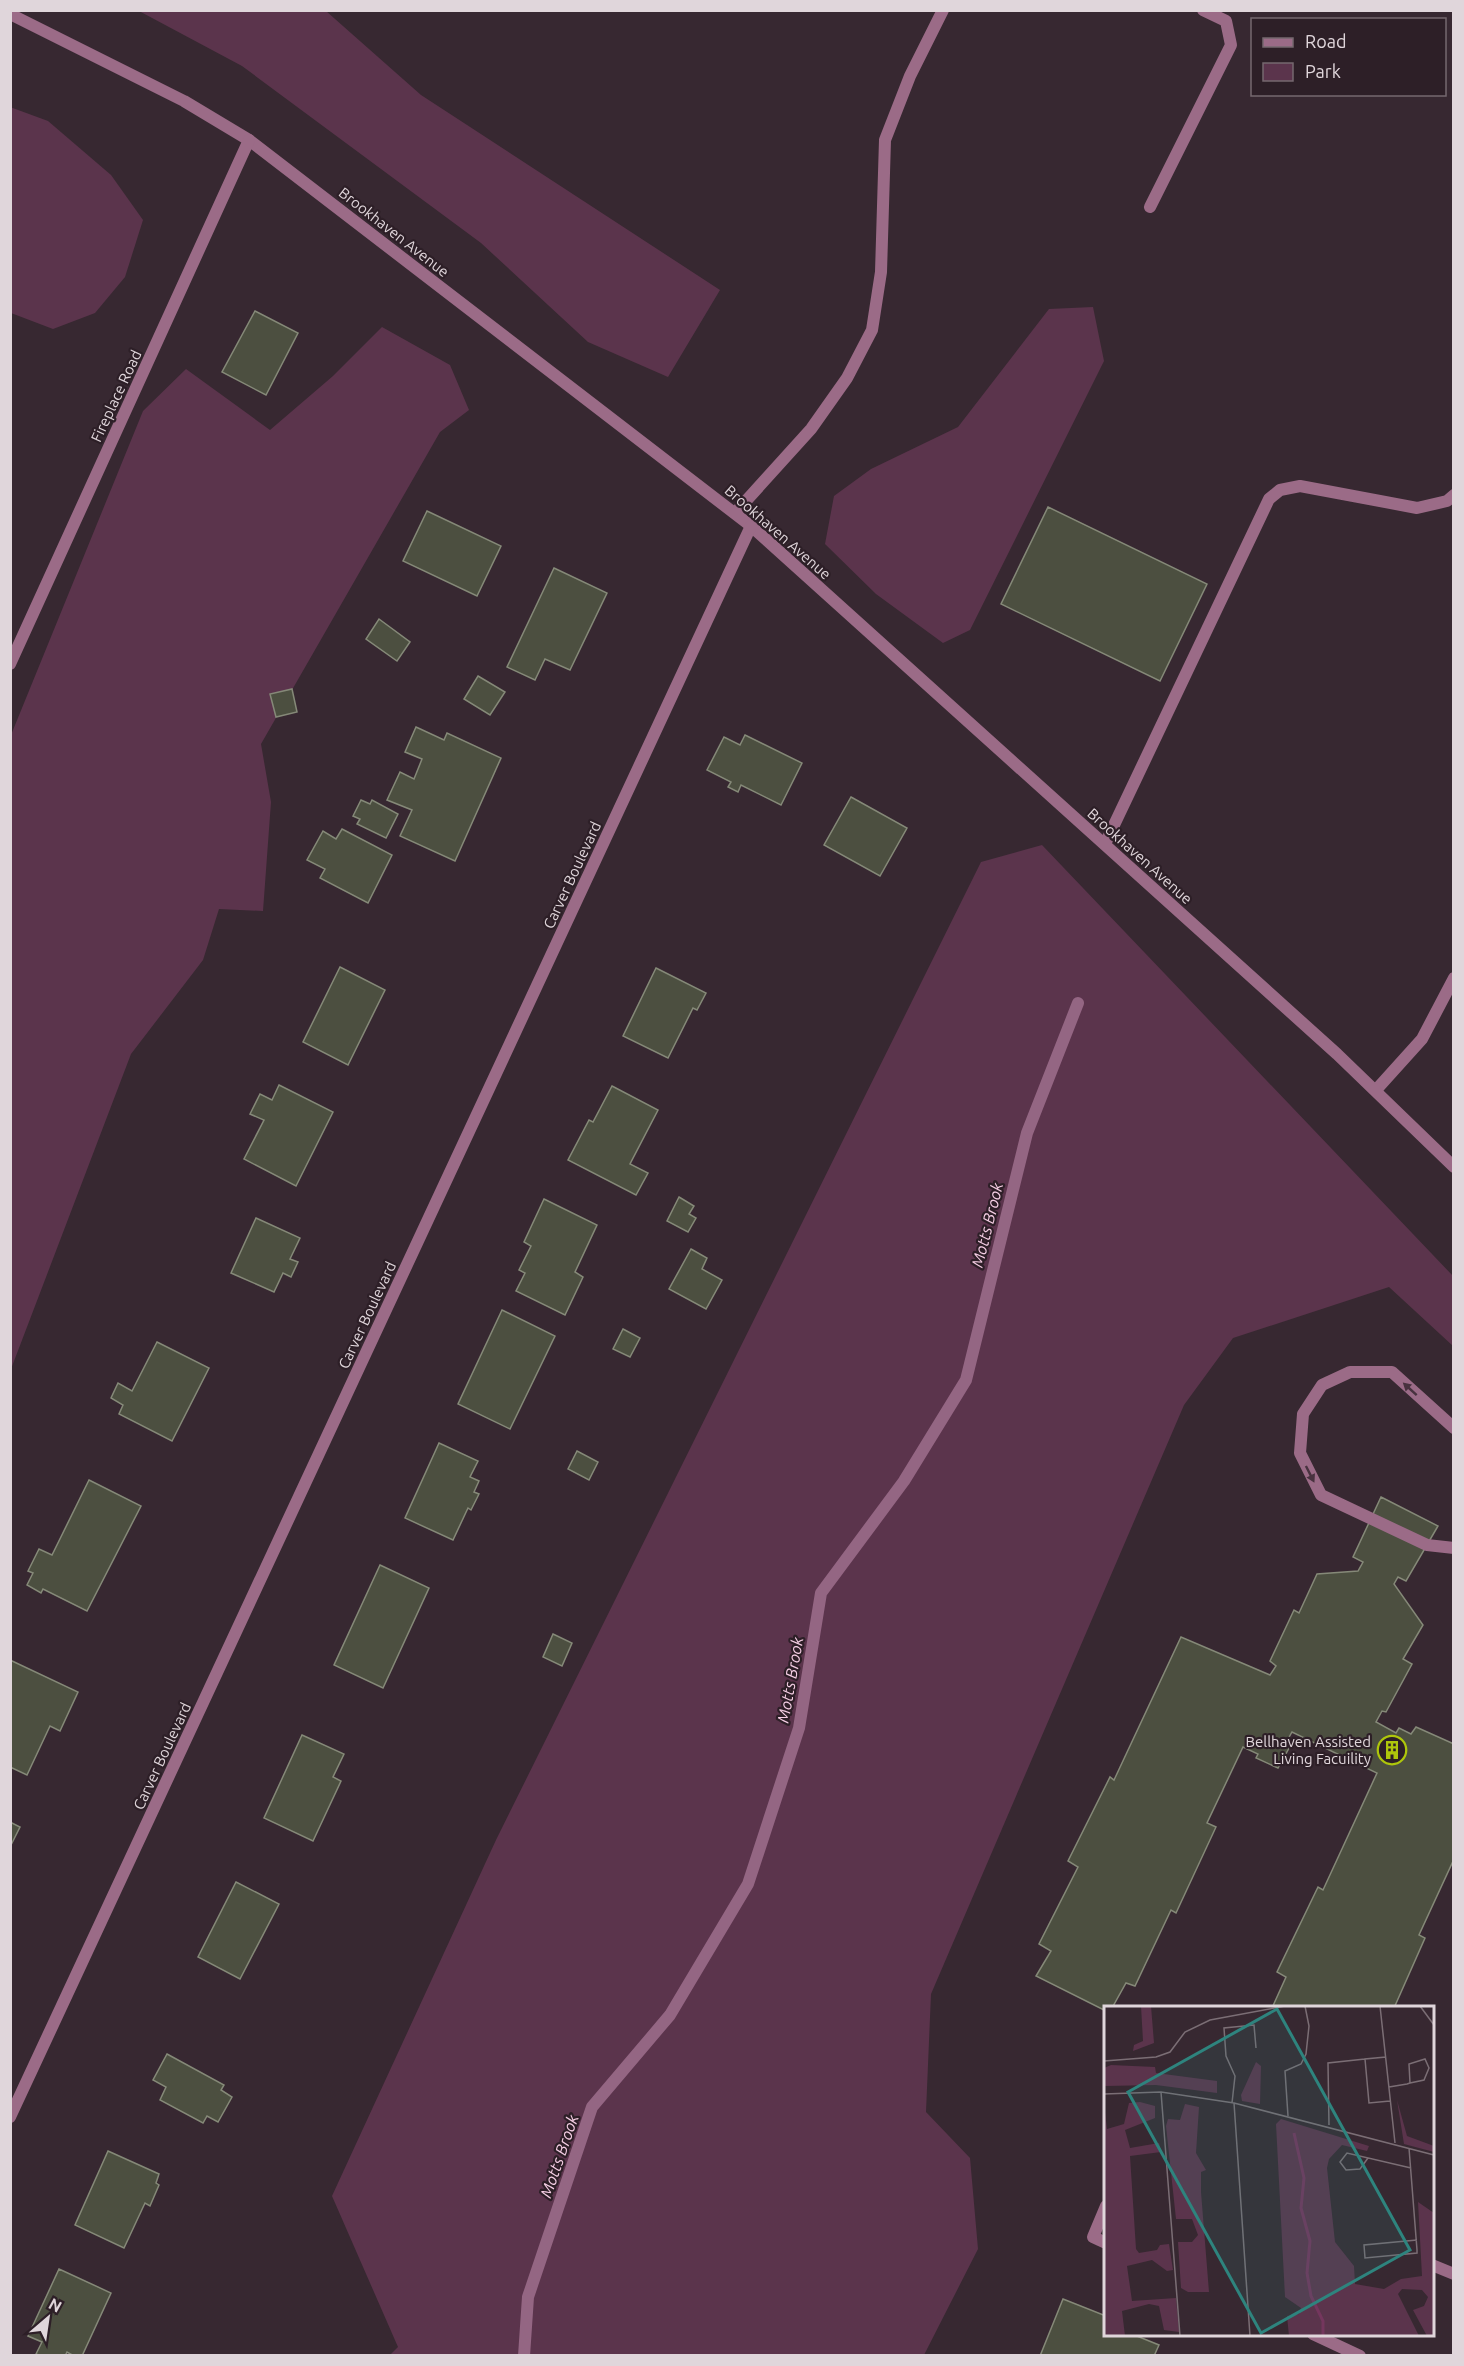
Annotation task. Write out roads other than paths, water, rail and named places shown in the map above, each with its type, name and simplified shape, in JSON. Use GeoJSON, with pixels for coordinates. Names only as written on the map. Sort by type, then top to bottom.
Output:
{"type":"FeatureCollection","features":[{"type":"Feature","properties":{"kind":"street"},"geometry":{"type":"LineString","coordinates":[[735,513],[811,429],[847,378],[872,330],[881,272],[885,140],[910,76],[943,10]]}},
{"type":"Feature","properties":{"kind":"street"},"geometry":{"type":"LineString","coordinates":[[1149,207],[1231,45],[1226,21],[1203,10]]}},
{"type":"Feature","properties":{"kind":"street","name":"Brookhaven Avenue"},"geometry":{"type":"LineString","coordinates":[[10,14],[184,101],[249,140],[752,526],[1376,1090],[1454,1167]]}},
{"type":"Feature","properties":{"kind":"street","name":"Fireplace Road"},"geometry":{"type":"LineString","coordinates":[[10,664],[249,140]]}},
{"type":"Feature","properties":{"kind":"street"},"geometry":{"type":"LineString","coordinates":[[1104,844],[1269,499],[1280,490],[1300,486],[1417,508],[1447,501],[1454,495]]}},
{"type":"Feature","properties":{"kind":"street","name":"Carver Boulevard"},"geometry":{"type":"LineString","coordinates":[[10,2117],[752,526]]}},
{"type":"Feature","properties":{"kind":"street"},"geometry":{"type":"LineString","coordinates":[[1376,1090],[1422,1039],[1454,978]]}},
{"type":"Feature","properties":{"kind":"street"},"geometry":{"type":"LineString","coordinates":[[1454,1428],[1392,1372],[1350,1371],[1323,1385],[1304,1414],[1300,1453],[1321,1495],[1427,1545],[1454,1548]]}},
{"type":"Feature","properties":{"kind":"street"},"geometry":{"type":"LineString","coordinates":[[1104,2211],[1093,2237],[1104,2241]]}},
{"type":"Feature","properties":{"kind":"street"},"geometry":{"type":"LineString","coordinates":[[1434,2266],[1454,2274]]}},
{"type":"Feature","properties":{"kind":"street"},"geometry":{"type":"LineString","coordinates":[[1317,2336],[1360,2355]]}},
{"type":"Feature","properties":{"kind":"waterway","name":"Motts Brook"},"geometry":{"type":"LineString","coordinates":[[524,2356],[528,2297],[592,2107],[670,2015],[748,1884],[799,1728],[821,1593],[904,1481],[966,1380],[1027,1133],[1078,1003]]}},
{"type":"Feature","properties":{"kind":"place","name":"Bellhaven Assisted Living Facuility"},"geometry":{"type":"Point","coordinates":[1392,1750]}}]}
